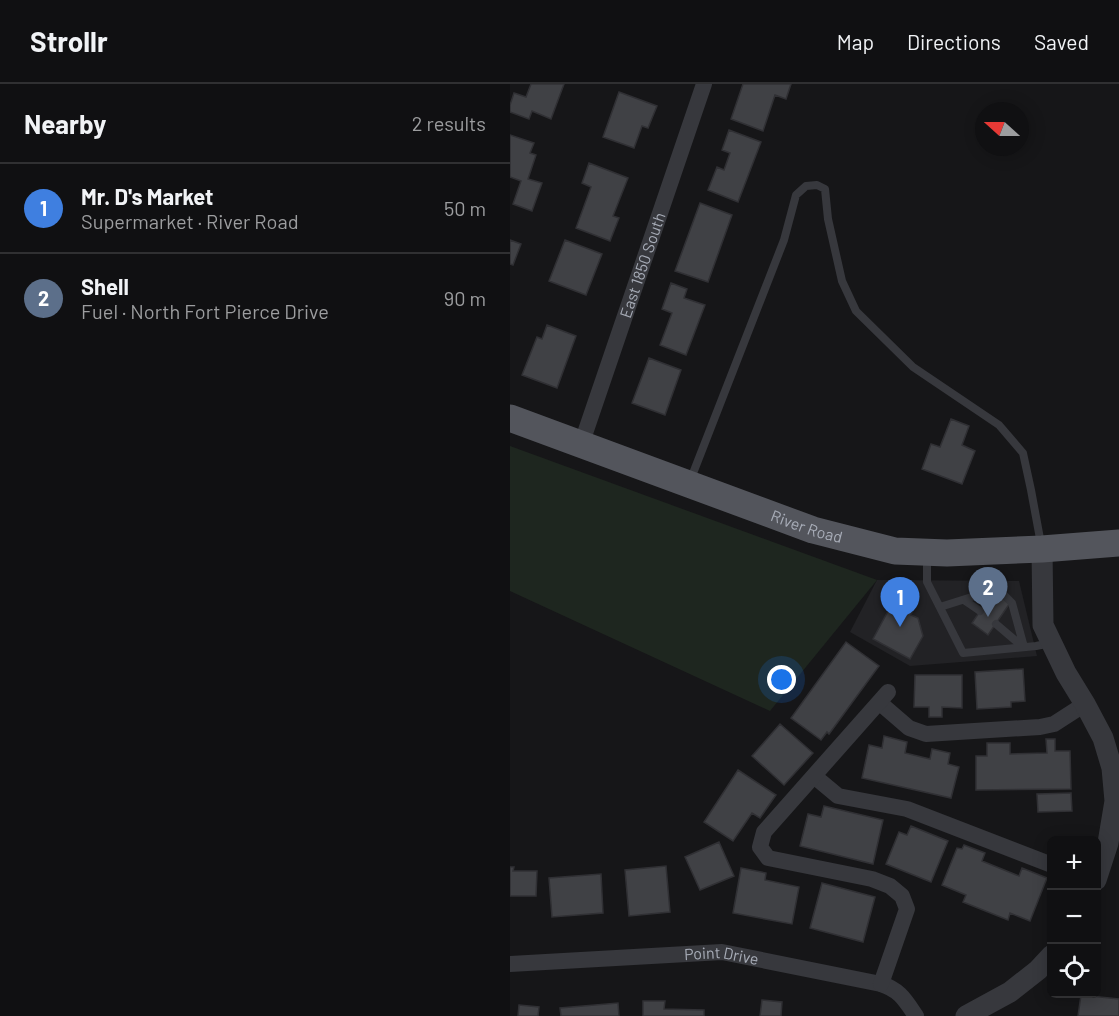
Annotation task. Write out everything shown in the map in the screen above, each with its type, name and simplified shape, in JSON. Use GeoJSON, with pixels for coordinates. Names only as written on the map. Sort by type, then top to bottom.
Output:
{"type":"FeatureCollection","features":[{"type":"Feature","properties":{"kind":"main road","name":"River Road"},"geometry":{"type":"LineString","coordinates":[[510,418],[813,530],[895,551],[947,553],[1119,543]]}},
{"type":"Feature","properties":{"kind":"street","name":"East 1850 South"},"geometry":{"type":"LineString","coordinates":[[581,445],[704,84]]}},
{"type":"Feature","properties":{"kind":"street"},"geometry":{"type":"LineString","coordinates":[[1042,549],[1043,626],[1066,673],[1085,704],[1111,736],[1115,801],[1108,843],[1101,865]]}},
{"type":"Feature","properties":{"kind":"street"},"geometry":{"type":"LineString","coordinates":[[882,984],[907,909],[902,896],[890,886],[872,879],[768,858],[760,847],[764,832],[884,697],[909,728],[926,734],[1040,727],[1054,724],[1085,704]]}},
{"type":"Feature","properties":{"kind":"street"},"geometry":{"type":"LineString","coordinates":[[814,776],[838,796],[907,809],[1047,863]]}},
{"type":"Feature","properties":{"kind":"street","name":"Point Drive"},"geometry":{"type":"LineString","coordinates":[[510,964],[722,952],[892,987],[916,1016]]}},
{"type":"Feature","properties":{"kind":"street"},"geometry":{"type":"LineString","coordinates":[[966,1016],[1010,992],[1047,960]]}},
{"type":"Feature","properties":{"kind":"lane"},"geometry":{"type":"LineString","coordinates":[[689,484],[784,240],[796,195],[806,186],[818,185],[825,189],[828,219],[842,281],[856,310],[913,367],[999,425],[1023,453],[1042,549]]}},
{"type":"Feature","properties":{"kind":"lane"},"geometry":{"type":"LineString","coordinates":[[927,552],[927,582],[963,653],[1052,643]]}},
{"type":"Feature","properties":{"kind":"lane"},"geometry":{"type":"LineString","coordinates":[[940,607],[994,590],[1004,595],[1012,603],[1024,647]]}},
{"type":"Feature","properties":{"kind":"lane"},"geometry":{"type":"LineString","coordinates":[[964,600],[980,611]]}},
{"type":"Feature","properties":{"kind":"lane"},"geometry":{"type":"LineString","coordinates":[[996,624],[1024,647]]}},
{"type":"Feature","properties":{"kind":"shaded area"},"geometry":{"type":"Polygon","coordinates":[[[510,446],[877,580],[770,711],[510,591],[510,446]]]}},
{"type":"Feature","properties":{"kind":"shaded area"},"geometry":{"type":"Polygon","coordinates":[[[877,580],[1019,581],[1037,656],[910,666],[850,632],[877,580]]]}},
{"type":"Feature","properties":{"kind":"building"},"geometry":{"type":"Polygon","coordinates":[[[531,84],[564,84],[551,119],[532,111],[529,119],[510,112],[514,93],[526,97],[531,84]]]}},
{"type":"Feature","properties":{"kind":"building"},"geometry":{"type":"Polygon","coordinates":[[[743,84],[791,84],[786,99],[775,95],[763,131],[731,119],[743,84]]]}},
{"type":"Feature","properties":{"kind":"building"},"geometry":{"type":"Polygon","coordinates":[[[619,92],[657,106],[648,128],[642,126],[634,148],[603,137],[619,92]]]}},
{"type":"Feature","properties":{"kind":"building"},"geometry":{"type":"Polygon","coordinates":[[[729,130],[761,142],[738,202],[708,190],[717,167],[724,170],[730,153],[722,150],[729,130]]]}},
{"type":"Feature","properties":{"kind":"building"},"geometry":{"type":"Polygon","coordinates":[[[510,135],[534,143],[530,153],[536,155],[528,179],[542,183],[532,211],[513,204],[521,181],[510,177],[510,135]]]}},
{"type":"Feature","properties":{"kind":"building"},"geometry":{"type":"Polygon","coordinates":[[[589,163],[628,178],[613,216],[619,218],[610,241],[576,228],[591,187],[582,183],[589,163]]]}},
{"type":"Feature","properties":{"kind":"building"},"geometry":{"type":"Polygon","coordinates":[[[700,203],[732,215],[708,282],[675,271],[700,203]]]}},
{"type":"Feature","properties":{"kind":"building"},"geometry":{"type":"Polygon","coordinates":[[[510,240],[521,244],[513,265],[510,264],[510,240]]]}},
{"type":"Feature","properties":{"kind":"building"},"geometry":{"type":"Polygon","coordinates":[[[565,240],[602,254],[586,295],[549,281],[565,240]]]}},
{"type":"Feature","properties":{"kind":"building"},"geometry":{"type":"Polygon","coordinates":[[[671,283],[687,289],[684,298],[705,305],[686,355],[660,345],[672,313],[662,309],[671,283]]]}},
{"type":"Feature","properties":{"kind":"building"},"geometry":{"type":"Polygon","coordinates":[[[547,325],[576,336],[557,388],[522,375],[537,337],[542,339],[547,325]]]}},
{"type":"Feature","properties":{"kind":"building"},"geometry":{"type":"Polygon","coordinates":[[[649,358],[681,370],[665,415],[632,403],[649,358]]]}},
{"type":"Feature","properties":{"kind":"building"},"geometry":{"type":"Polygon","coordinates":[[[951,419],[969,426],[962,445],[975,451],[962,484],[922,469],[931,444],[940,447],[951,419]]]}},
{"type":"Feature","properties":{"kind":"building"},"geometry":{"type":"Polygon","coordinates":[[[993,592],[1010,603],[988,635],[972,623],[993,592]]]}},
{"type":"Feature","properties":{"kind":"building"},"geometry":{"type":"Polygon","coordinates":[[[894,600],[913,610],[911,615],[918,618],[923,636],[910,659],[873,639],[894,600]]]}},
{"type":"Feature","properties":{"kind":"building"},"geometry":{"type":"Polygon","coordinates":[[[846,642],[879,666],[829,734],[827,732],[821,740],[791,718],[846,642]]]}},
{"type":"Feature","properties":{"kind":"building"},"geometry":{"type":"Polygon","coordinates":[[[1023,669],[1025,701],[1011,702],[1011,707],[977,709],[975,672],[1023,669]]]}},
{"type":"Feature","properties":{"kind":"building"},"geometry":{"type":"Polygon","coordinates":[[[915,675],[962,675],[962,708],[942,707],[942,717],[929,717],[929,707],[914,707],[915,675]]]}},
{"type":"Feature","properties":{"kind":"building"},"geometry":{"type":"Polygon","coordinates":[[[780,724],[813,753],[784,785],[752,756],[780,724]]]}},
{"type":"Feature","properties":{"kind":"building"},"geometry":{"type":"Polygon","coordinates":[[[884,736],[907,742],[905,753],[930,759],[932,749],[950,753],[948,764],[959,767],[951,798],[862,778],[869,745],[882,748],[884,736]]]}},
{"type":"Feature","properties":{"kind":"building"},"geometry":{"type":"Polygon","coordinates":[[[1046,739],[1055,739],[1055,751],[1070,751],[1071,789],[976,790],[976,756],[987,756],[987,743],[1010,743],[1010,754],[1047,753],[1046,739]]]}},
{"type":"Feature","properties":{"kind":"building"},"geometry":{"type":"Polygon","coordinates":[[[738,770],[776,795],[760,818],[752,813],[733,841],[704,822],[738,770]]]}},
{"type":"Feature","properties":{"kind":"building"},"geometry":{"type":"Polygon","coordinates":[[[1071,793],[1072,811],[1038,812],[1037,794],[1071,793]]]}},
{"type":"Feature","properties":{"kind":"building"},"geometry":{"type":"Polygon","coordinates":[[[824,806],[883,820],[873,864],[800,846],[808,814],[821,817],[824,806]]]}},
{"type":"Feature","properties":{"kind":"building"},"geometry":{"type":"Polygon","coordinates":[[[911,826],[948,841],[931,882],[886,864],[899,832],[907,835],[911,826]]]}},
{"type":"Feature","properties":{"kind":"building"},"geometry":{"type":"Polygon","coordinates":[[[719,842],[734,876],[700,890],[685,857],[719,842]]]}},
{"type":"Feature","properties":{"kind":"building"},"geometry":{"type":"Polygon","coordinates":[[[964,845],[985,853],[982,861],[1019,876],[1022,868],[1047,878],[1030,921],[1010,913],[1008,920],[963,902],[966,895],[942,885],[957,848],[962,849],[964,845]]]}},
{"type":"Feature","properties":{"kind":"building"},"geometry":{"type":"Polygon","coordinates":[[[666,866],[670,912],[629,916],[625,870],[666,866]]]}},
{"type":"Feature","properties":{"kind":"building"},"geometry":{"type":"Polygon","coordinates":[[[510,867],[514,867],[513,871],[537,871],[536,896],[510,896],[510,867]]]}},
{"type":"Feature","properties":{"kind":"building"},"geometry":{"type":"Polygon","coordinates":[[[741,868],[766,873],[765,880],[799,887],[792,924],[733,913],[741,868]]]}},
{"type":"Feature","properties":{"kind":"building"},"geometry":{"type":"Polygon","coordinates":[[[601,874],[603,913],[552,917],[549,878],[601,874]]]}},
{"type":"Feature","properties":{"kind":"building"},"geometry":{"type":"Polygon","coordinates":[[[822,883],[875,897],[863,942],[810,928],[822,883]]]}},
{"type":"Feature","properties":{"kind":"building"},"geometry":{"type":"Polygon","coordinates":[[[1081,998],[1119,999],[1119,1016],[1078,1016],[1081,998]]]}},
{"type":"Feature","properties":{"kind":"building"},"geometry":{"type":"Polygon","coordinates":[[[762,1000],[782,1002],[781,1016],[760,1016],[762,1000]]]}},
{"type":"Feature","properties":{"kind":"building"},"geometry":{"type":"Polygon","coordinates":[[[643,1001],[665,1001],[664,1009],[704,1010],[704,1016],[643,1016],[643,1001]]]}},
{"type":"Feature","properties":{"kind":"building"},"geometry":{"type":"Polygon","coordinates":[[[618,1003],[619,1016],[561,1016],[560,1008],[618,1003]]]}},
{"type":"Feature","properties":{"kind":"building"},"geometry":{"type":"Polygon","coordinates":[[[519,1005],[539,1007],[538,1016],[518,1016],[519,1005]]]}},
{"type":"Feature","properties":{"kind":"place","name":"Shell"},"geometry":{"type":"Point","coordinates":[988,617]}},
{"type":"Feature","properties":{"kind":"place","name":"Mr. D's Market"},"geometry":{"type":"Point","coordinates":[900,627]}}]}
